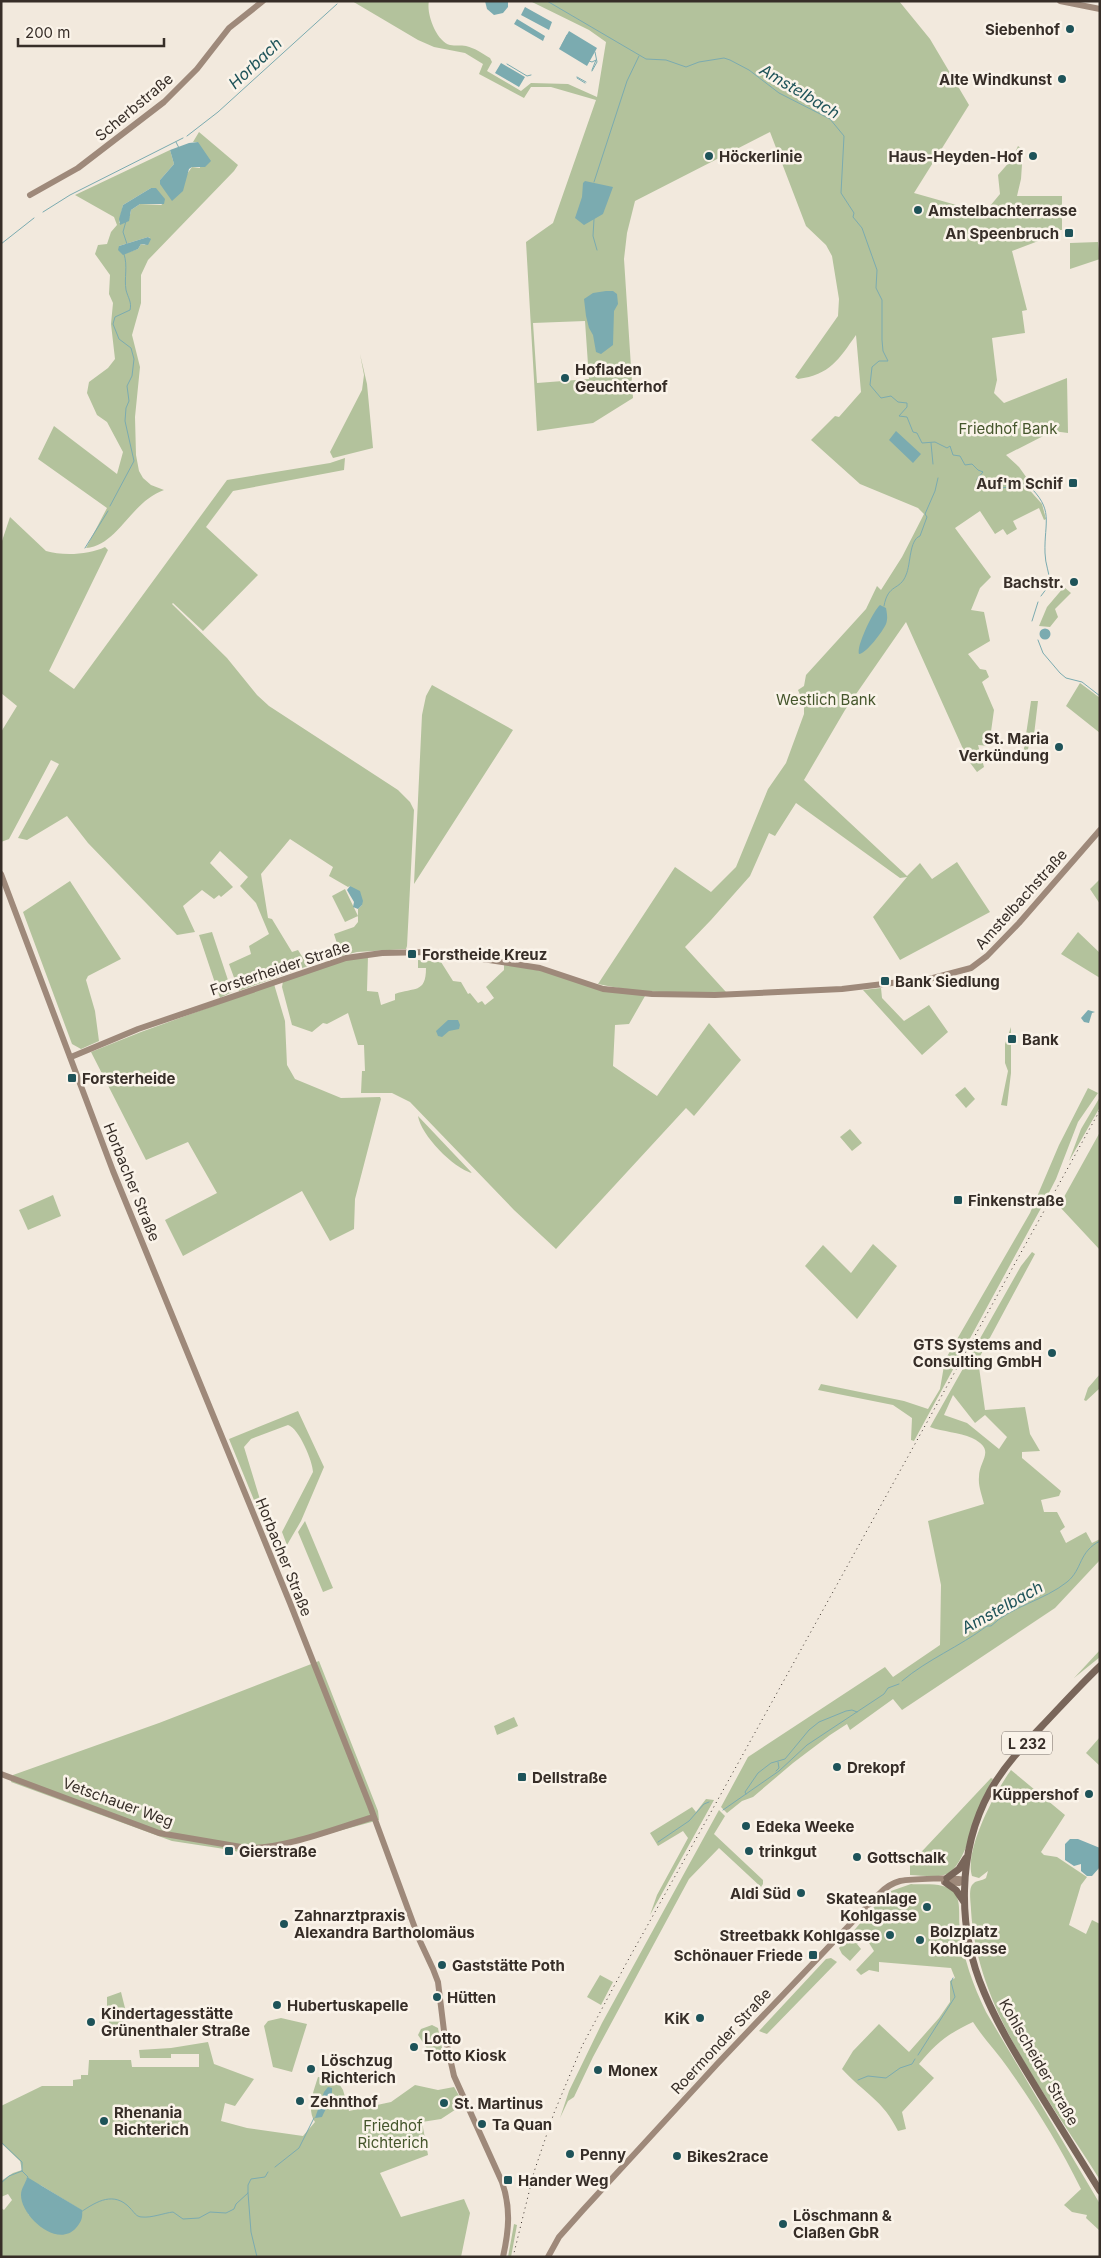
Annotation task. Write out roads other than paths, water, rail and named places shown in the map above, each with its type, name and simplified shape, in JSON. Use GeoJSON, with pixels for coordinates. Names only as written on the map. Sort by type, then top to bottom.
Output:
{"type":"FeatureCollection","features":[{"type":"Feature","properties":{"kind":"main road","name":"Scherbstraße"},"geometry":{"type":"LineString","coordinates":[[30,195],[78,168],[164,102],[197,69],[229,28],[263,1]]}},
{"type":"Feature","properties":{"kind":"main road"},"geometry":{"type":"LineString","coordinates":[[1060,1],[1100,9]]}},
{"type":"Feature","properties":{"kind":"main road","name":"Amstelbachstraße"},"geometry":{"type":"LineString","coordinates":[[743,993],[861,988],[933,978],[972,968],[1003,942],[1100,830]]}},
{"type":"Feature","properties":{"kind":"main road","name":"Horbacher Straße"},"geometry":{"type":"LineString","coordinates":[[1,874],[113,1171],[290,1603],[374,1817],[419,1939],[438,1982],[442,2020],[454,2076],[505,2190],[510,2218],[503,2257]]}},
{"type":"Feature","properties":{"kind":"main road","name":"Forsterheider Straße"},"geometry":{"type":"LineString","coordinates":[[70,1057],[174,1016],[346,958],[369,953],[431,952],[476,958],[540,968],[603,989],[652,994],[743,993]]}},
{"type":"Feature","properties":{"kind":"main road","name":"L 232"},"geometry":{"type":"LineString","coordinates":[[964,1880],[968,1856],[980,1813],[996,1782],[1019,1751],[1100,1666]]}},
{"type":"Feature","properties":{"kind":"main road","name":"Vetschauer Weg"},"geometry":{"type":"LineString","coordinates":[[1,1774],[159,1833],[247,1848],[256,1848],[305,1838],[374,1817]]}},
{"type":"Feature","properties":{"kind":"main road"},"geometry":{"type":"LineString","coordinates":[[964,1903],[956,1890],[946,1880],[959,1869],[968,1856]]}},
{"type":"Feature","properties":{"kind":"main road","name":"Roermonder Straße"},"geometry":{"type":"LineString","coordinates":[[548,2257],[559,2237],[577,2217],[718,2063],[879,1894],[899,1881],[959,1878],[964,1880]]}},
{"type":"Feature","properties":{"kind":"main road","name":"Kohlscheider Straße"},"geometry":{"type":"LineString","coordinates":[[964,1880],[964,1903],[970,1951],[983,1990],[1012,2048],[1100,2191]]}},
{"type":"Feature","properties":{"kind":"water"},"geometry":{"type":"Polygon","coordinates":[[[485,1],[508,1],[508,7],[503,13],[494,15],[487,9],[485,1]]]}},
{"type":"Feature","properties":{"kind":"water"},"geometry":{"type":"Polygon","coordinates":[[[525,7],[552,22],[549,30],[521,15],[525,7]]]}},
{"type":"Feature","properties":{"kind":"water"},"geometry":{"type":"Polygon","coordinates":[[[517,19],[545,36],[543,41],[514,24],[517,19]]]}},
{"type":"Feature","properties":{"kind":"water"},"geometry":{"type":"Polygon","coordinates":[[[569,31],[597,48],[587,66],[559,49],[569,31]]]}},
{"type":"Feature","properties":{"kind":"water"},"geometry":{"type":"Polygon","coordinates":[[[501,63],[525,77],[519,87],[495,73],[501,63]]]}},
{"type":"Feature","properties":{"kind":"water"},"geometry":{"type":"Polygon","coordinates":[[[198,142],[211,161],[205,167],[192,167],[189,169],[183,191],[172,201],[160,184],[160,180],[174,164],[170,150],[189,143],[198,142]]]}},
{"type":"Feature","properties":{"kind":"water"},"geometry":{"type":"Polygon","coordinates":[[[585,181],[613,187],[603,214],[584,225],[575,218],[585,181]]]}},
{"type":"Feature","properties":{"kind":"water"},"geometry":{"type":"Polygon","coordinates":[[[151,188],[156,188],[165,199],[164,204],[140,204],[131,210],[129,221],[120,225],[119,219],[123,205],[151,188]]]}},
{"type":"Feature","properties":{"kind":"water"},"geometry":{"type":"Polygon","coordinates":[[[148,237],[151,239],[148,245],[141,244],[138,249],[123,255],[118,250],[119,246],[148,237]]]}},
{"type":"Feature","properties":{"kind":"water"},"geometry":{"type":"Polygon","coordinates":[[[613,291],[617,294],[618,304],[614,311],[613,345],[601,354],[596,352],[593,335],[586,316],[584,299],[593,293],[613,291]]]}},
{"type":"Feature","properties":{"kind":"water"},"geometry":{"type":"Polygon","coordinates":[[[896,431],[921,454],[913,463],[889,440],[896,431]]]}},
{"type":"Feature","properties":{"kind":"water"},"geometry":{"type":"Polygon","coordinates":[[[880,605],[886,608],[886,624],[870,646],[859,654],[860,644],[866,629],[873,614],[880,605]]]}},
{"type":"Feature","properties":{"kind":"water"},"geometry":{"type":"Polygon","coordinates":[[[1045,628],[1051,634],[1045,640],[1039,634],[1045,628]]]}},
{"type":"Feature","properties":{"kind":"water"},"geometry":{"type":"Polygon","coordinates":[[[350,886],[360,891],[363,901],[358,909],[353,907],[354,902],[347,890],[350,886]]]}},
{"type":"Feature","properties":{"kind":"water"},"geometry":{"type":"Polygon","coordinates":[[[1088,1010],[1095,1012],[1092,1013],[1089,1023],[1084,1022],[1081,1018],[1088,1010]]]}},
{"type":"Feature","properties":{"kind":"water"},"geometry":{"type":"Polygon","coordinates":[[[448,1020],[458,1020],[459,1029],[449,1031],[442,1037],[438,1036],[436,1031],[448,1020]]]}},
{"type":"Feature","properties":{"kind":"water"},"geometry":{"type":"Polygon","coordinates":[[[1070,1839],[1078,1839],[1100,1848],[1100,1867],[1092,1876],[1087,1876],[1081,1871],[1081,1864],[1074,1866],[1065,1860],[1065,1844],[1070,1839]]]}},
{"type":"Feature","properties":{"kind":"water"},"geometry":{"type":"Polygon","coordinates":[[[328,2087],[332,2088],[329,2103],[322,2117],[315,2118],[324,2092],[328,2087]]]}},
{"type":"Feature","properties":{"kind":"water"},"geometry":{"type":"Polygon","coordinates":[[[27,2177],[82,2210],[81,2220],[76,2228],[68,2233],[59,2235],[41,2227],[33,2220],[27,2212],[21,2195],[27,2177]]]}},
{"type":"Feature","properties":{"kind":"waterway","name":"Amstelbach"},"geometry":{"type":"LineString","coordinates":[[547,1],[646,59],[666,60],[686,67],[699,62],[724,58],[730,60],[749,70],[779,93],[830,119],[844,136],[841,193],[854,213],[853,217],[862,228],[877,270],[876,288],[882,300],[883,351],[888,361],[879,361],[872,367],[870,385],[881,398],[891,396],[898,402],[907,403],[907,407],[899,416],[907,417],[913,432],[917,433],[922,443],[935,442],[947,448],[950,446],[953,455],[960,456],[965,465],[972,464],[983,472],[977,479],[978,483],[987,482],[1002,488],[1027,484],[1036,493],[1045,509],[1045,557],[1050,584],[1041,596]]}},
{"type":"Feature","properties":{"kind":"waterway","name":"Horbach"},"geometry":{"type":"LineString","coordinates":[[187,136],[218,112],[337,4]]}},
{"type":"Feature","properties":{"kind":"waterway"},"geometry":{"type":"LineString","coordinates":[[562,45],[567,35]]}},
{"type":"Feature","properties":{"kind":"waterway"},"geometry":{"type":"LineString","coordinates":[[592,71],[597,62],[595,52]]}},
{"type":"Feature","properties":{"kind":"waterway"},"geometry":{"type":"LineString","coordinates":[[594,182],[627,81],[639,56]]}},
{"type":"Feature","properties":{"kind":"waterway"},"geometry":{"type":"LineString","coordinates":[[589,61],[596,60],[592,70]]}},
{"type":"Feature","properties":{"kind":"waterway"},"geometry":{"type":"LineString","coordinates":[[507,64],[527,76],[531,75]]}},
{"type":"Feature","properties":{"kind":"waterway"},"geometry":{"type":"LineString","coordinates":[[577,77],[586,82]]}},
{"type":"Feature","properties":{"kind":"waterway"},"geometry":{"type":"LineString","coordinates":[[577,78],[585,83]]}},
{"type":"Feature","properties":{"kind":"waterway","name":"Horbach"},"geometry":{"type":"LineString","coordinates":[[43,212],[70,195],[183,138]]}},
{"type":"Feature","properties":{"kind":"waterway","name":"Horbach"},"geometry":{"type":"LineString","coordinates":[[176,142],[179,148]]}},
{"type":"Feature","properties":{"kind":"waterway","name":"Horbach"},"geometry":{"type":"LineString","coordinates":[[1,244],[34,218]]}},
{"type":"Feature","properties":{"kind":"waterway"},"geometry":{"type":"LineString","coordinates":[[594,219],[593,236],[597,250]]}},
{"type":"Feature","properties":{"kind":"waterway"},"geometry":{"type":"LineString","coordinates":[[126,221],[123,232],[127,244]]}},
{"type":"Feature","properties":{"kind":"waterway"},"geometry":{"type":"LineString","coordinates":[[110,506],[134,461],[125,421],[126,408],[129,401],[127,386],[132,376],[134,359],[131,348],[119,339],[113,324],[115,317],[130,310],[125,281],[126,263],[124,254]]}},
{"type":"Feature","properties":{"kind":"waterway"},"geometry":{"type":"LineString","coordinates":[[931,443],[933,464]]}},
{"type":"Feature","properties":{"kind":"waterway"},"geometry":{"type":"LineString","coordinates":[[884,606],[888,594],[901,583],[906,575],[912,547],[916,538],[920,536],[927,517],[925,514],[935,491],[938,478]]}},
{"type":"Feature","properties":{"kind":"waterway"},"geometry":{"type":"LineString","coordinates":[[85,548],[108,511]]}},
{"type":"Feature","properties":{"kind":"waterway","name":"Amstelbach"},"geometry":{"type":"LineString","coordinates":[[1032,621],[1038,602]]}},
{"type":"Feature","properties":{"kind":"waterway","name":"Amstelbach"},"geometry":{"type":"LineString","coordinates":[[1038,640],[1043,653],[1060,673],[1066,678],[1082,682],[1100,696]]}},
{"type":"Feature","properties":{"kind":"waterway","name":"Amstelbach"},"geometry":{"type":"LineString","coordinates":[[902,1681],[922,1666],[987,1626],[991,1626],[999,1619],[1049,1594],[1067,1582],[1076,1572],[1088,1550],[1100,1541]]}},
{"type":"Feature","properties":{"kind":"waterway","name":"Amstelbach"},"geometry":{"type":"LineString","coordinates":[[723,1810],[779,1771],[807,1745],[884,1694],[888,1688],[899,1684]]}},
{"type":"Feature","properties":{"kind":"waterway"},"geometry":{"type":"LineString","coordinates":[[746,1794],[745,1792],[758,1773],[771,1763],[785,1759],[809,1730],[819,1722],[846,1711],[852,1710],[857,1712]]}},
{"type":"Feature","properties":{"kind":"waterway","name":"Amstelbach"},"geometry":{"type":"LineString","coordinates":[[776,1771],[779,1768],[778,1762]]}},
{"type":"Feature","properties":{"kind":"waterway","name":"Amstelbach"},"geometry":{"type":"LineString","coordinates":[[658,1842],[689,1821],[704,1804],[709,1802]]}},
{"type":"Feature","properties":{"kind":"waterway"},"geometry":{"type":"LineString","coordinates":[[918,2055],[955,1997],[951,1982],[953,1978]]}},
{"type":"Feature","properties":{"kind":"waterway"},"geometry":{"type":"LineString","coordinates":[[858,2080],[868,2076],[886,2078],[900,2068],[912,2064],[915,2059]]}},
{"type":"Feature","properties":{"kind":"waterway","name":"Amstelbach"},"geometry":{"type":"LineString","coordinates":[[275,2167],[299,2148],[314,2118]]}},
{"type":"Feature","properties":{"kind":"waterway","name":"Amstelbach"},"geometry":{"type":"LineString","coordinates":[[1,2142],[22,2162],[22,2171],[28,2177]]}},
{"type":"Feature","properties":{"kind":"waterway"},"geometry":{"type":"LineString","coordinates":[[1,2183],[9,2176],[22,2171]]}},
{"type":"Feature","properties":{"kind":"waterway","name":"Amstelbach"},"geometry":{"type":"LineString","coordinates":[[81,2212],[99,2201],[112,2199],[124,2203],[140,2217],[173,2212],[183,2219],[199,2218],[210,2212],[226,2213],[234,2209],[236,2204],[248,2193],[248,2185],[251,2179],[265,2177],[268,2172]]}},
{"type":"Feature","properties":{"kind":"waterway"},"geometry":{"type":"LineString","coordinates":[[248,2193],[251,2232],[257,2257]]}},
{"type":"Feature","properties":{"kind":"railway"},"geometry":{"type":"LineString","coordinates":[[513,2257],[534,2172],[554,2113],[582,2046],[1100,1110]]}},
{"type":"Feature","properties":{"kind":"place","name":"Siebenhof"},"geometry":{"type":"Point","coordinates":[1070,29]}},
{"type":"Feature","properties":{"kind":"place","name":"Alte Windkunst"},"geometry":{"type":"Point","coordinates":[1062,79]}},
{"type":"Feature","properties":{"kind":"place","name":"Höckerlinie"},"geometry":{"type":"Point","coordinates":[709,156]}},
{"type":"Feature","properties":{"kind":"place","name":"Haus-Heyden-Hof"},"geometry":{"type":"Point","coordinates":[1033,156]}},
{"type":"Feature","properties":{"kind":"place","name":"Amstelbachterrasse"},"geometry":{"type":"Point","coordinates":[918,210]}},
{"type":"Feature","properties":{"kind":"place","name":"An Speenbruch"},"geometry":{"type":"Point","coordinates":[1069,233]}},
{"type":"Feature","properties":{"kind":"place","name":"Hofladen Geuchterhof"},"geometry":{"type":"Point","coordinates":[565,378]}},
{"type":"Feature","properties":{"kind":"place","name":"Auf'm Schif"},"geometry":{"type":"Point","coordinates":[1073,483]}},
{"type":"Feature","properties":{"kind":"place","name":"Bachstr."},"geometry":{"type":"Point","coordinates":[1074,582]}},
{"type":"Feature","properties":{"kind":"place","name":"St. Maria Verkündung"},"geometry":{"type":"Point","coordinates":[1059,747]}},
{"type":"Feature","properties":{"kind":"place","name":"Forstheide Kreuz"},"geometry":{"type":"Point","coordinates":[412,954]}},
{"type":"Feature","properties":{"kind":"place","name":"Bank Siedlung"},"geometry":{"type":"Point","coordinates":[885,981]}},
{"type":"Feature","properties":{"kind":"place","name":"Bank"},"geometry":{"type":"Point","coordinates":[1012,1039]}},
{"type":"Feature","properties":{"kind":"place","name":"Forsterheide"},"geometry":{"type":"Point","coordinates":[72,1078]}},
{"type":"Feature","properties":{"kind":"place","name":"Finkenstraße"},"geometry":{"type":"Point","coordinates":[958,1200]}},
{"type":"Feature","properties":{"kind":"place","name":"GTS Systems and Consulting GmbH"},"geometry":{"type":"Point","coordinates":[1052,1353]}},
{"type":"Feature","properties":{"kind":"place","name":"Drekopf"},"geometry":{"type":"Point","coordinates":[837,1767]}},
{"type":"Feature","properties":{"kind":"place","name":"Dellstraße"},"geometry":{"type":"Point","coordinates":[522,1777]}},
{"type":"Feature","properties":{"kind":"place","name":"Küppershof"},"geometry":{"type":"Point","coordinates":[1089,1794]}},
{"type":"Feature","properties":{"kind":"place","name":"Edeka Weeke"},"geometry":{"type":"Point","coordinates":[746,1826]}},
{"type":"Feature","properties":{"kind":"place","name":"Gierstraße"},"geometry":{"type":"Point","coordinates":[229,1851]}},
{"type":"Feature","properties":{"kind":"place","name":"trinkgut"},"geometry":{"type":"Point","coordinates":[749,1851]}},
{"type":"Feature","properties":{"kind":"place","name":"Gottschalk"},"geometry":{"type":"Point","coordinates":[857,1857]}},
{"type":"Feature","properties":{"kind":"place","name":"Aldi Süd"},"geometry":{"type":"Point","coordinates":[801,1893]}},
{"type":"Feature","properties":{"kind":"place","name":"Skateanlage Kohlgasse"},"geometry":{"type":"Point","coordinates":[927,1907]}},
{"type":"Feature","properties":{"kind":"place","name":"Zahnarztpraxis Alexandra Bartholomäus"},"geometry":{"type":"Point","coordinates":[284,1924]}},
{"type":"Feature","properties":{"kind":"place","name":"Streetbakk Kohlgasse"},"geometry":{"type":"Point","coordinates":[890,1935]}},
{"type":"Feature","properties":{"kind":"place","name":"Bolzplatz Kohlgasse"},"geometry":{"type":"Point","coordinates":[920,1940]}},
{"type":"Feature","properties":{"kind":"place","name":"Schönauer Friede"},"geometry":{"type":"Point","coordinates":[813,1955]}},
{"type":"Feature","properties":{"kind":"place","name":"Gaststätte Poth"},"geometry":{"type":"Point","coordinates":[442,1965]}},
{"type":"Feature","properties":{"kind":"place","name":"Hütten"},"geometry":{"type":"Point","coordinates":[437,1997]}},
{"type":"Feature","properties":{"kind":"place","name":"Hubertuskapelle"},"geometry":{"type":"Point","coordinates":[277,2005]}},
{"type":"Feature","properties":{"kind":"place","name":"KiK"},"geometry":{"type":"Point","coordinates":[700,2018]}},
{"type":"Feature","properties":{"kind":"place","name":"Kindertagesstätte Grünenthaler Straße"},"geometry":{"type":"Point","coordinates":[91,2022]}},
{"type":"Feature","properties":{"kind":"place","name":"Lotto Totto Kiosk"},"geometry":{"type":"Point","coordinates":[414,2047]}},
{"type":"Feature","properties":{"kind":"place","name":"Löschzug Richterich"},"geometry":{"type":"Point","coordinates":[311,2069]}},
{"type":"Feature","properties":{"kind":"place","name":"Monex"},"geometry":{"type":"Point","coordinates":[598,2070]}},
{"type":"Feature","properties":{"kind":"place","name":"Zehnthof"},"geometry":{"type":"Point","coordinates":[300,2101]}},
{"type":"Feature","properties":{"kind":"place","name":"St. Martinus"},"geometry":{"type":"Point","coordinates":[444,2103]}},
{"type":"Feature","properties":{"kind":"place","name":"Rhenania Richterich"},"geometry":{"type":"Point","coordinates":[104,2121]}},
{"type":"Feature","properties":{"kind":"place","name":"Ta Quan"},"geometry":{"type":"Point","coordinates":[482,2124]}},
{"type":"Feature","properties":{"kind":"place","name":"Penny"},"geometry":{"type":"Point","coordinates":[570,2154]}},
{"type":"Feature","properties":{"kind":"place","name":"Bikes2race"},"geometry":{"type":"Point","coordinates":[677,2156]}},
{"type":"Feature","properties":{"kind":"place","name":"Hander Weg"},"geometry":{"type":"Point","coordinates":[508,2180]}},
{"type":"Feature","properties":{"kind":"place","name":"Löschmann & Claßen GbR"},"geometry":{"type":"Point","coordinates":[783,2224]}},
{"type":"Feature","properties":{"kind":"park label","name":"Friedhof Bank"},"geometry":{"type":"Point","coordinates":[1008,428]}},
{"type":"Feature","properties":{"kind":"park label","name":"Westlich Bank"},"geometry":{"type":"Point","coordinates":[826,699]}},
{"type":"Feature","properties":{"kind":"park label","name":"Friedhof Richterich"},"geometry":{"type":"Point","coordinates":[393,2134]}}]}
